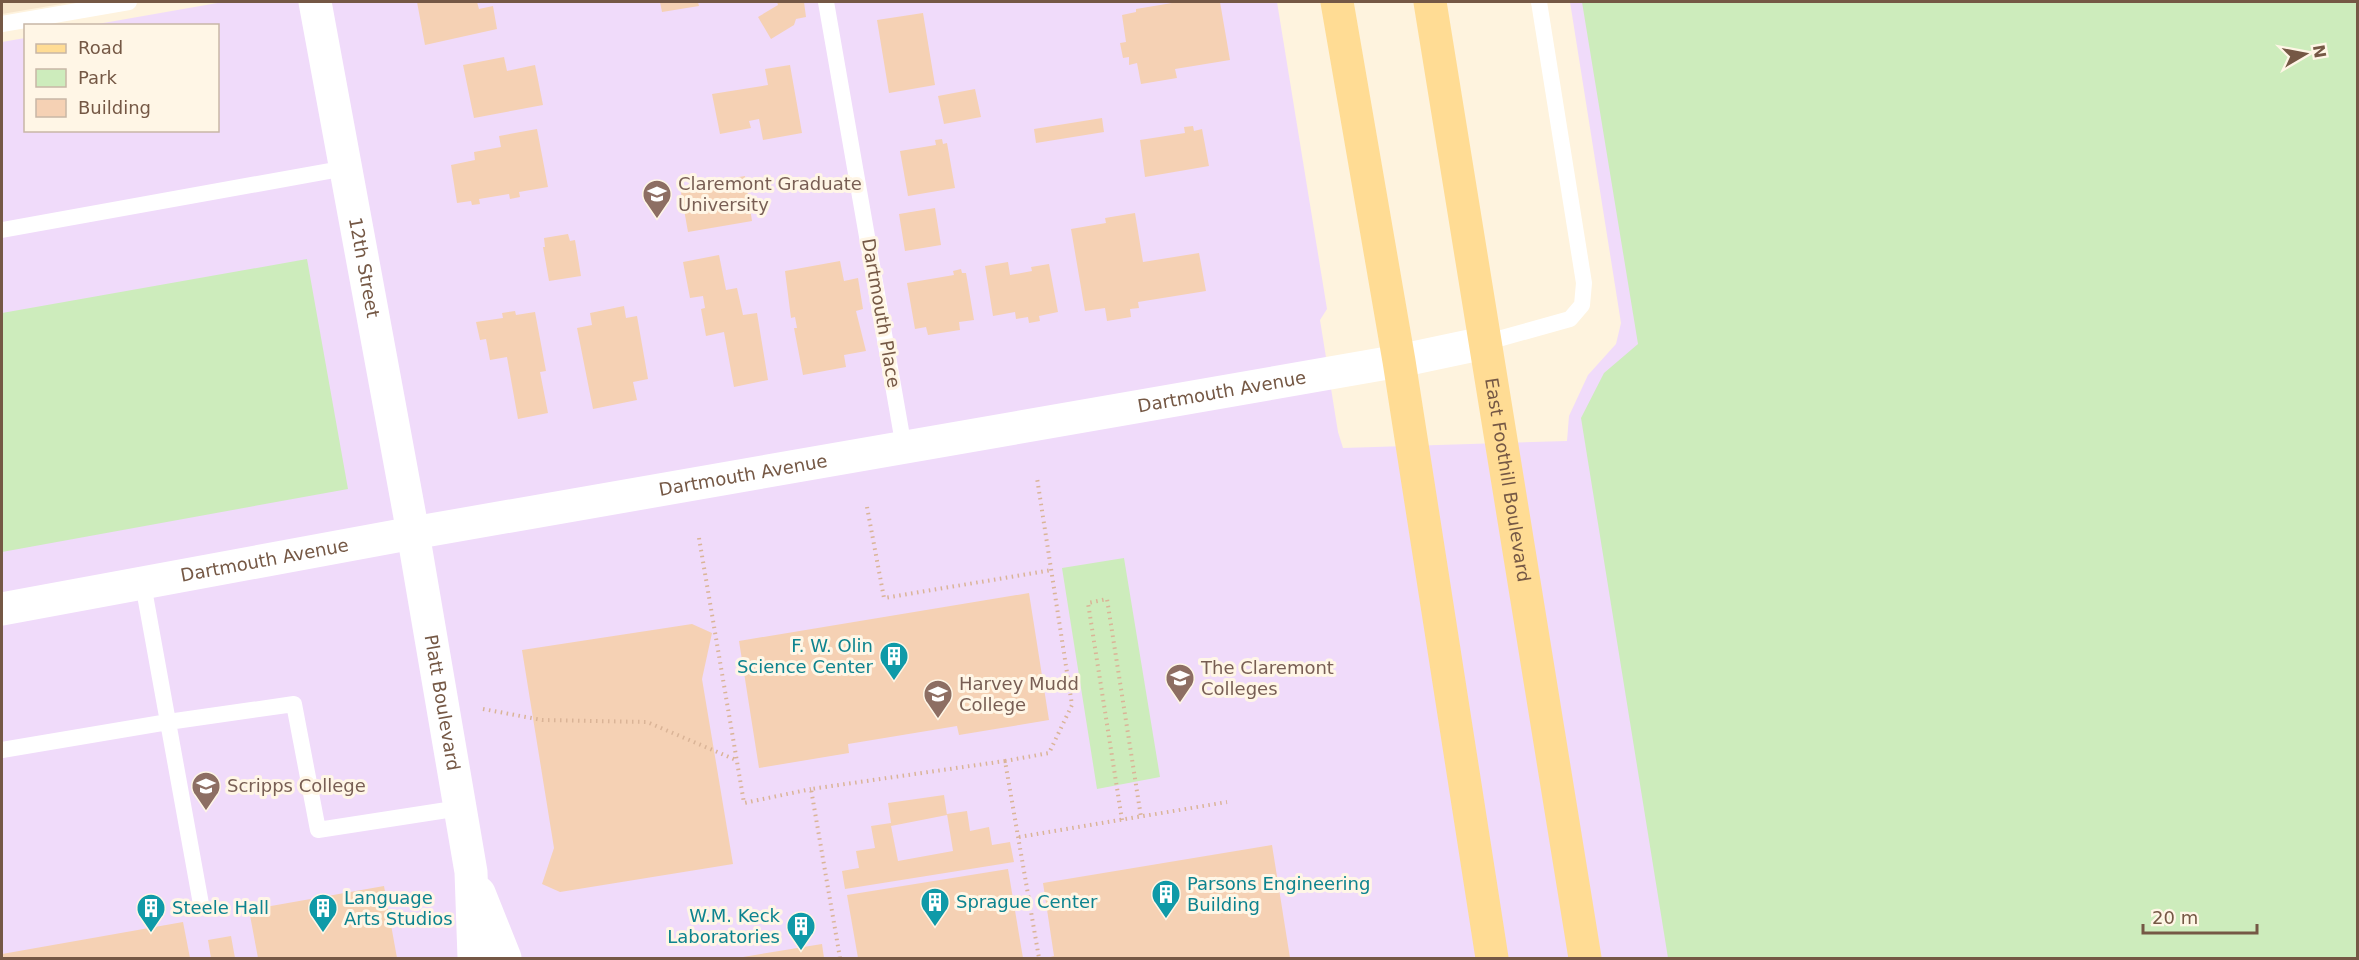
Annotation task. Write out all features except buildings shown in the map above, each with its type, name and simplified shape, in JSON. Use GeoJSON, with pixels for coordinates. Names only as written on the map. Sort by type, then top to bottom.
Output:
{"type":"FeatureCollection","features":[{"type":"Feature","properties":{"kind":"main road"},"geometry":{"type":"LineString","coordinates":[[1337,2],[1399,361],[1492,958]]}},
{"type":"Feature","properties":{"kind":"main road","name":"East Foothill Boulevard"},"geometry":{"type":"LineString","coordinates":[[1430,2],[1585,958]]}},
{"type":"Feature","properties":{"kind":"street","name":"12th Street"},"geometry":{"type":"LineString","coordinates":[[315,2],[413,533]]}},
{"type":"Feature","properties":{"kind":"street","name":"Dartmouth Avenue"},"geometry":{"type":"LineString","coordinates":[[2,609],[413,533],[1399,361],[1484,344]]}},
{"type":"Feature","properties":{"kind":"street","name":"Platt Boulevard"},"geometry":{"type":"LineString","coordinates":[[413,533],[471,872],[474,958]]}},
{"type":"Feature","properties":{"kind":"street","name":"Platt Boulevard"},"geometry":{"type":"LineString","coordinates":[[471,872],[505,958]]}},
{"type":"Feature","properties":{"kind":"lane"},"geometry":{"type":"LineString","coordinates":[[2,24],[129,2]]}},
{"type":"Feature","properties":{"kind":"lane","name":"Dartmouth Place"},"geometry":{"type":"LineString","coordinates":[[826,2],[904,448]]}},
{"type":"Feature","properties":{"kind":"lane"},"geometry":{"type":"LineString","coordinates":[[1484,344],[1570,319],[1582,305],[1584,283],[1539,2]]}},
{"type":"Feature","properties":{"kind":"lane"},"geometry":{"type":"LineString","coordinates":[[2,230],[346,168]]}},
{"type":"Feature","properties":{"kind":"lane"},"geometry":{"type":"LineString","coordinates":[[143,584],[201,904]]}},
{"type":"Feature","properties":{"kind":"lane"},"geometry":{"type":"LineString","coordinates":[[2,750],[168,722],[294,704],[318,830],[460,808]]}},
{"type":"Feature","properties":{"kind":"path"},"geometry":{"type":"LineString","coordinates":[[699,538],[744,803],[811,789],[1005,761],[1049,753],[1071,705],[1037,478]]}},
{"type":"Feature","properties":{"kind":"path"},"geometry":{"type":"LineString","coordinates":[[867,507],[884,598],[1052,570]]}},
{"type":"Feature","properties":{"kind":"path"},"geometry":{"type":"LineString","coordinates":[[1122,820],[1088,603],[1107,599],[1141,817]]}},
{"type":"Feature","properties":{"kind":"path"},"geometry":{"type":"LineString","coordinates":[[483,710],[542,720],[647,722],[736,760]]}},
{"type":"Feature","properties":{"kind":"path"},"geometry":{"type":"LineString","coordinates":[[1005,761],[1039,958]]}},
{"type":"Feature","properties":{"kind":"path"},"geometry":{"type":"LineString","coordinates":[[811,789],[840,958]]}},
{"type":"Feature","properties":{"kind":"path"},"geometry":{"type":"LineString","coordinates":[[1019,837],[1227,802]]}},
{"type":"Feature","properties":{"kind":"shaded area"},"geometry":{"type":"Polygon","coordinates":[[[2,2],[73,2],[2,14],[2,2]]]}},
{"type":"Feature","properties":{"kind":"shaded area","name":"The Claremont Colleges"},"geometry":{"type":"Polygon","coordinates":[[[223,2],[1277,2],[1327,309],[1320,320],[1338,432],[1343,448],[1567,441],[1569,416],[1588,375],[1616,344],[1621,323],[1570,2],[2357,2],[2357,958],[2,958],[2,42],[24,38],[24,132],[219,132],[219,24],[98,24],[223,2]]]}},
{"type":"Feature","properties":{"kind":"green space"},"geometry":{"type":"Polygon","coordinates":[[[1582,2],[2357,2],[2357,958],[1668,958],[1581,418],[1604,373],[1638,344],[1582,2]]]}},
{"type":"Feature","properties":{"kind":"green space"},"geometry":{"type":"Polygon","coordinates":[[[307,259],[348,489],[2,552],[2,313],[307,259]]]}},
{"type":"Feature","properties":{"kind":"green space"},"geometry":{"type":"Polygon","coordinates":[[[1124,558],[1160,777],[1097,789],[1062,568],[1124,558]]]}},
{"type":"Feature","properties":{"kind":"place","name":"Claremont Graduate University"},"geometry":{"type":"Point","coordinates":[657,220]}},
{"type":"Feature","properties":{"kind":"place","name":"F. W. Olin Science Center"},"geometry":{"type":"Point","coordinates":[894,682]}},
{"type":"Feature","properties":{"kind":"place","name":"The Claremont Colleges"},"geometry":{"type":"Point","coordinates":[1180,704]}},
{"type":"Feature","properties":{"kind":"place","name":"Harvey Mudd College"},"geometry":{"type":"Point","coordinates":[938,720]}},
{"type":"Feature","properties":{"kind":"place","name":"Scripps College"},"geometry":{"type":"Point","coordinates":[206,812]}},
{"type":"Feature","properties":{"kind":"place","name":"Parsons Engineering Building"},"geometry":{"type":"Point","coordinates":[1166,920]}},
{"type":"Feature","properties":{"kind":"place","name":"Sprague Center"},"geometry":{"type":"Point","coordinates":[935,928]}},
{"type":"Feature","properties":{"kind":"place","name":"Steele Hall"},"geometry":{"type":"Point","coordinates":[151,934]}},
{"type":"Feature","properties":{"kind":"place","name":"Language Arts Studios"},"geometry":{"type":"Point","coordinates":[323,934]}},
{"type":"Feature","properties":{"kind":"place","name":"W.M. Keck Laboratories"},"geometry":{"type":"Point","coordinates":[801,952]}}]}
